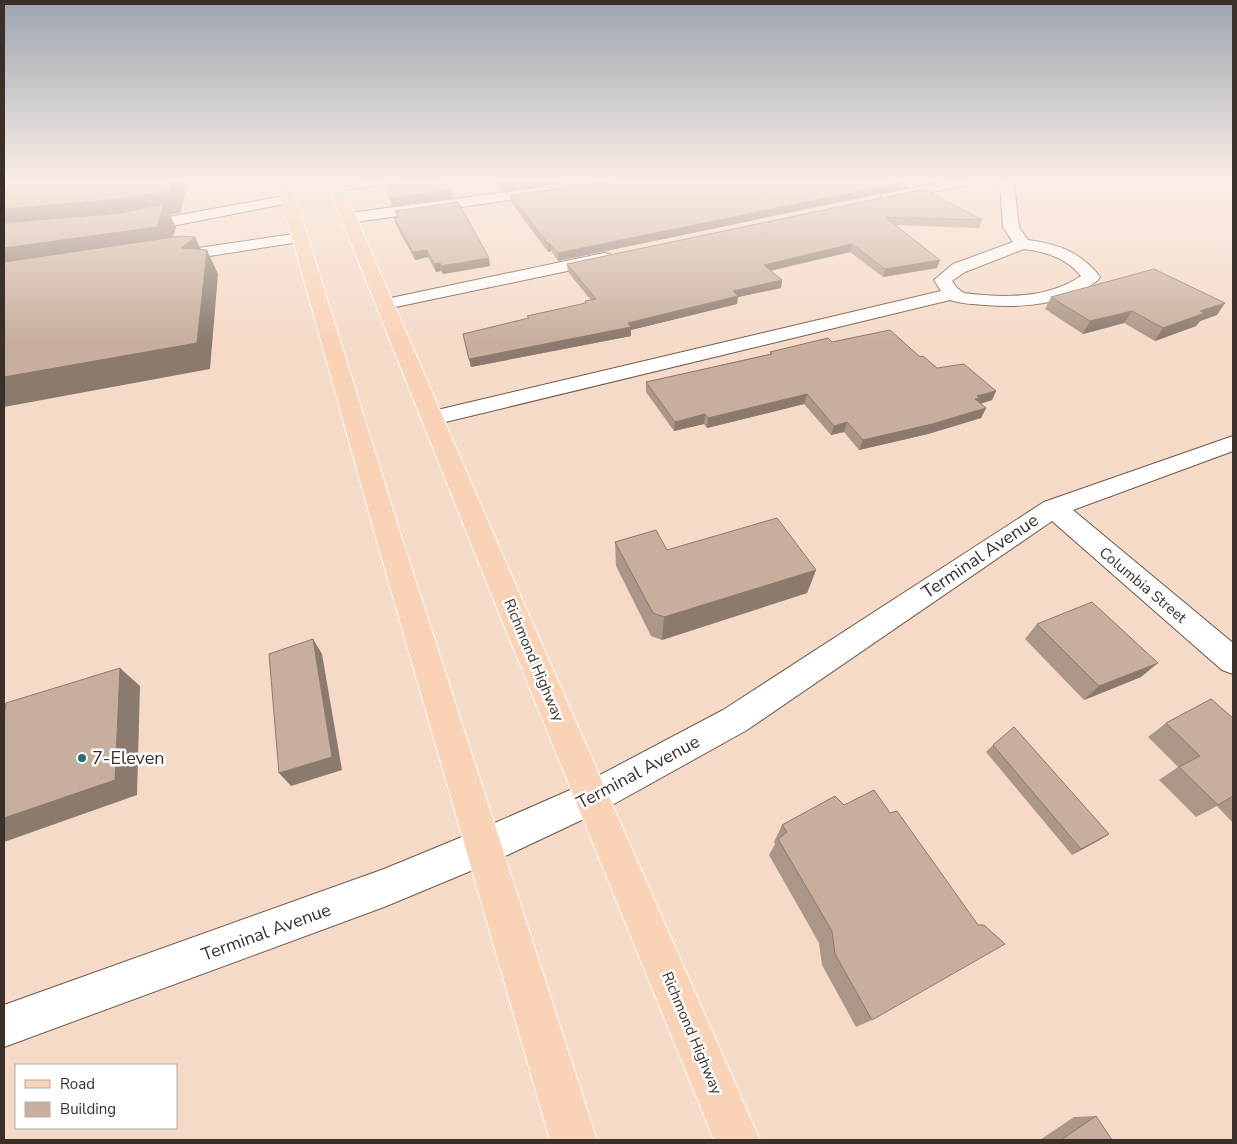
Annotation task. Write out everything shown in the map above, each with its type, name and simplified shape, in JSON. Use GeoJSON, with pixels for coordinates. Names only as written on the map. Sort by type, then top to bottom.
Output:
{"type":"FeatureCollection","features":[{"type":"Feature","properties":{"kind":"main road"},"geometry":{"type":"LineString","coordinates":[[299,233],[391,545],[574,1140]]}},
{"type":"Feature","properties":{"kind":"main road","name":"Richmond Highway"},"geometry":{"type":"LineString","coordinates":[[356,233],[737,1140]]}},
{"type":"Feature","properties":{"kind":"street"},"geometry":{"type":"LineString","coordinates":[[1016,233],[1023,244]]}},
{"type":"Feature","properties":{"kind":"street"},"geometry":{"type":"LineString","coordinates":[[152,260],[300,238]]}},
{"type":"Feature","properties":{"kind":"street"},"geometry":{"type":"LineString","coordinates":[[433,418],[952,294],[968,298],[1006,302],[1045,299],[1081,286],[1091,277],[1080,262],[1053,248],[1023,244],[959,268],[942,280],[952,294]]}},
{"type":"Feature","properties":{"kind":"street"},"geometry":{"type":"LineString","coordinates":[[386,304],[620,254]]}},
{"type":"Feature","properties":{"kind":"street","name":"Terminal Avenue"},"geometry":{"type":"LineString","coordinates":[[4,1026],[280,928],[384,888],[484,847],[593,797],[735,720],[1053,508],[1233,443]]}},
{"type":"Feature","properties":{"kind":"street","name":"Columbia Street"},"geometry":{"type":"LineString","coordinates":[[1053,508],[1233,661]]}},
{"type":"Feature","properties":{"kind":"building"},"geometry":{"type":"Polygon","coordinates":[[[4,233],[110,233],[4,248],[4,233]]]}},
{"type":"Feature","properties":{"kind":"building"},"geometry":{"type":"Polygon","coordinates":[[[403,233],[475,233],[489,258],[441,266],[440,263],[434,264],[427,250],[413,252],[403,233]]]}},
{"type":"Feature","properties":{"kind":"building"},"geometry":{"type":"Polygon","coordinates":[[[540,233],[654,233],[558,253],[540,233]]]}},
{"type":"Feature","properties":{"kind":"building"},"geometry":{"type":"Polygon","coordinates":[[[713,233],[906,233],[940,260],[885,269],[852,244],[764,265],[782,280],[733,291],[738,296],[628,323],[631,327],[469,359],[463,334],[596,299],[567,264],[713,233]]]}},
{"type":"Feature","properties":{"kind":"building"},"geometry":{"type":"Polygon","coordinates":[[[181,236],[195,237],[181,248],[207,250],[197,343],[4,377],[4,262],[181,236]]]}},
{"type":"Feature","properties":{"kind":"building"},"geometry":{"type":"Polygon","coordinates":[[[1154,269],[1225,303],[1200,311],[1205,313],[1163,328],[1132,311],[1090,321],[1051,297],[1154,269]]]}},
{"type":"Feature","properties":{"kind":"building"},"geometry":{"type":"Polygon","coordinates":[[[890,330],[920,357],[923,356],[937,368],[964,364],[996,391],[977,396],[980,398],[975,399],[986,408],[932,424],[863,440],[847,422],[834,426],[807,394],[708,418],[705,414],[675,422],[646,382],[772,354],[770,352],[828,338],[832,342],[890,330]]]}},
{"type":"Feature","properties":{"kind":"building"},"geometry":{"type":"Polygon","coordinates":[[[777,518],[816,570],[664,617],[653,613],[615,542],[656,530],[667,550],[777,518]]]}},
{"type":"Feature","properties":{"kind":"building"},"geometry":{"type":"Polygon","coordinates":[[[1092,602],[1158,663],[1099,686],[1037,624],[1092,602]]]}},
{"type":"Feature","properties":{"kind":"building"},"geometry":{"type":"Polygon","coordinates":[[[313,639],[332,757],[279,773],[269,654],[313,639]]]}},
{"type":"Feature","properties":{"kind":"building","name":"7-Eleven"},"geometry":{"type":"Polygon","coordinates":[[[120,668],[115,780],[4,818],[4,717],[6,703],[120,668]]]}},
{"type":"Feature","properties":{"kind":"building"},"geometry":{"type":"Polygon","coordinates":[[[1211,699],[1233,718],[1233,796],[1218,805],[1179,767],[1200,756],[1166,723],[1211,699]]]}},
{"type":"Feature","properties":{"kind":"building"},"geometry":{"type":"Polygon","coordinates":[[[1014,727],[1109,834],[1081,849],[993,745],[1014,727]]]}},
{"type":"Feature","properties":{"kind":"building"},"geometry":{"type":"Polygon","coordinates":[[[874,790],[890,813],[897,811],[978,925],[984,925],[1005,944],[872,1020],[835,954],[832,931],[778,839],[787,832],[782,825],[835,796],[844,805],[874,790]]]}},
{"type":"Feature","properties":{"kind":"building"},"geometry":{"type":"Polygon","coordinates":[[[1096,1116],[1112,1140],[1061,1140],[1096,1116]]]}},
{"type":"Feature","properties":{"kind":"place","name":"7-Eleven"},"geometry":{"type":"Point","coordinates":[82,758]}}]}
